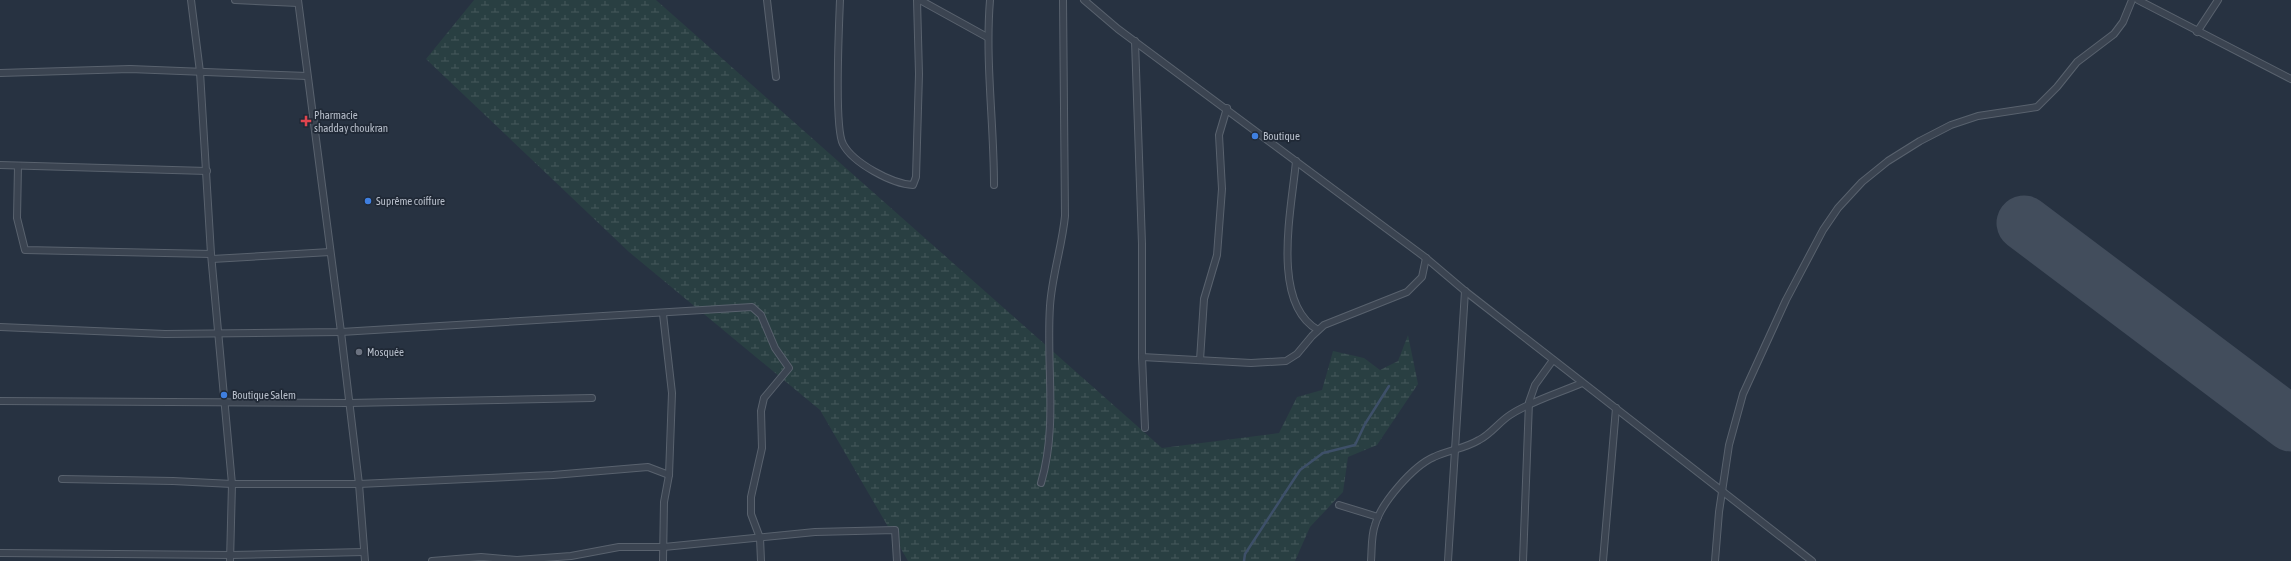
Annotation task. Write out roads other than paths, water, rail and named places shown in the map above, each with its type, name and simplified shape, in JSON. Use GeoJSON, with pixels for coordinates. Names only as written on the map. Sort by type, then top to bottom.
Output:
{"type":"FeatureCollection","features":[{"type":"Feature","properties":{"kind":"street"},"geometry":{"type":"LineString","coordinates":[[191,0],[200,72],[211,257],[232,484],[230,558]]}},
{"type":"Feature","properties":{"kind":"street"},"geometry":{"type":"LineString","coordinates":[[235,0],[298,1],[306,76],[341,332],[359,484],[365,561],[373,561]]}},
{"type":"Feature","properties":{"kind":"street"},"geometry":{"type":"LineString","coordinates":[[766,0],[776,77]]}},
{"type":"Feature","properties":{"kind":"street"},"geometry":{"type":"LineString","coordinates":[[840,0],[839,118],[843,145],[867,166],[894,182],[913,185],[916,177],[919,74],[919,0],[986,37]]}},
{"type":"Feature","properties":{"kind":"street"},"geometry":{"type":"LineString","coordinates":[[990,0],[986,37],[992,120],[994,185]]}},
{"type":"Feature","properties":{"kind":"street"},"geometry":{"type":"LineString","coordinates":[[1041,483],[1048,459],[1051,438],[1049,396],[1050,306],[1053,277],[1063,236],[1066,216],[1063,0]]}},
{"type":"Feature","properties":{"kind":"street"},"geometry":{"type":"LineString","coordinates":[[1084,0],[1134,41],[1227,108],[1426,258],[1465,291],[1582,383],[1812,561]]}},
{"type":"Feature","properties":{"kind":"street"},"geometry":{"type":"LineString","coordinates":[[1715,561],[1722,492],[1730,438],[1743,394],[1786,300],[1823,230],[1838,208],[1862,182],[1888,161],[1920,141],[1951,125],[1978,116],[2037,106],[2057,87],[2077,62],[2114,34],[2122,22],[2132,0]]}},
{"type":"Feature","properties":{"kind":"street"},"geometry":{"type":"LineString","coordinates":[[2138,0],[2197,32],[2291,79]]}},
{"type":"Feature","properties":{"kind":"street"},"geometry":{"type":"LineString","coordinates":[[2197,32],[2218,0]]}},
{"type":"Feature","properties":{"kind":"street"},"geometry":{"type":"LineString","coordinates":[[1134,41],[1142,244],[1142,357],[1145,428]]}},
{"type":"Feature","properties":{"kind":"street"},"geometry":{"type":"LineString","coordinates":[[0,73],[130,69],[306,76]]}},
{"type":"Feature","properties":{"kind":"street"},"geometry":{"type":"LineString","coordinates":[[1200,360],[1204,299],[1217,255],[1222,189],[1219,135],[1227,108]]}},
{"type":"Feature","properties":{"kind":"street"},"geometry":{"type":"LineString","coordinates":[[1296,161],[1288,247],[1288,278],[1290,290],[1301,314],[1306,321],[1318,330]]}},
{"type":"Feature","properties":{"kind":"street"},"geometry":{"type":"LineString","coordinates":[[0,165],[207,172]]}},
{"type":"Feature","properties":{"kind":"street"},"geometry":{"type":"LineString","coordinates":[[18,166],[17,218],[25,250],[211,257],[330,252]]}},
{"type":"Feature","properties":{"kind":"street"},"geometry":{"type":"LineString","coordinates":[[1142,357],[1251,363],[1286,361],[1296,354],[1318,330],[1340,317],[1407,292],[1422,277],[1426,258]]}},
{"type":"Feature","properties":{"kind":"street"},"geometry":{"type":"LineString","coordinates":[[1448,561],[1465,291]]}},
{"type":"Feature","properties":{"kind":"street"},"geometry":{"type":"LineString","coordinates":[[0,327],[165,334],[218,332],[341,332],[664,314],[752,307],[761,315],[775,348],[789,368],[764,398],[761,411],[762,448],[751,497],[751,514],[760,538],[761,561]]}},
{"type":"Feature","properties":{"kind":"street"},"geometry":{"type":"LineString","coordinates":[[663,561],[664,502],[670,475],[672,393],[664,314]]}},
{"type":"Feature","properties":{"kind":"street"},"geometry":{"type":"LineString","coordinates":[[1523,561],[1529,406],[1535,385],[1553,360]]}},
{"type":"Feature","properties":{"kind":"street"},"geometry":{"type":"LineString","coordinates":[[1370,561],[1374,526],[1378,517],[1403,482],[1422,464],[1436,456],[1456,451],[1483,438],[1510,415],[1582,383]]}},
{"type":"Feature","properties":{"kind":"street"},"geometry":{"type":"LineString","coordinates":[[0,400],[349,403],[592,398]]}},
{"type":"Feature","properties":{"kind":"street"},"geometry":{"type":"LineString","coordinates":[[1603,561],[1616,408]]}},
{"type":"Feature","properties":{"kind":"street"},"geometry":{"type":"LineString","coordinates":[[62,479],[180,481],[232,484],[359,484],[546,476],[648,467],[670,475]]}},
{"type":"Feature","properties":{"kind":"street"},"geometry":{"type":"LineString","coordinates":[[1339,505],[1378,517]]}},
{"type":"Feature","properties":{"kind":"street"},"geometry":{"type":"LineString","coordinates":[[432,561],[481,557],[517,560],[571,556],[619,547],[664,547],[815,532],[896,530],[897,561]]}},
{"type":"Feature","properties":{"kind":"street"},"geometry":{"type":"LineString","coordinates":[[0,553],[230,558],[364,552]]}},
{"type":"Feature","properties":{"kind":"waterway"},"geometry":{"type":"LineString","coordinates":[[1244,561],[1245,554],[1300,470],[1323,453],[1355,445],[1365,424],[1389,386]]}},
{"type":"Feature","properties":{"kind":"place","name":"Pharmacie shadday choukran"},"geometry":{"type":"Point","coordinates":[306,121]}},
{"type":"Feature","properties":{"kind":"place","name":"Boutique"},"geometry":{"type":"Point","coordinates":[1255,136]}},
{"type":"Feature","properties":{"kind":"place","name":"Suprême coiffure"},"geometry":{"type":"Point","coordinates":[368,201]}},
{"type":"Feature","properties":{"kind":"place","name":"Mosquée"},"geometry":{"type":"Point","coordinates":[359,352]}},
{"type":"Feature","properties":{"kind":"place","name":"Boutique Salem"},"geometry":{"type":"Point","coordinates":[224,395]}}]}
